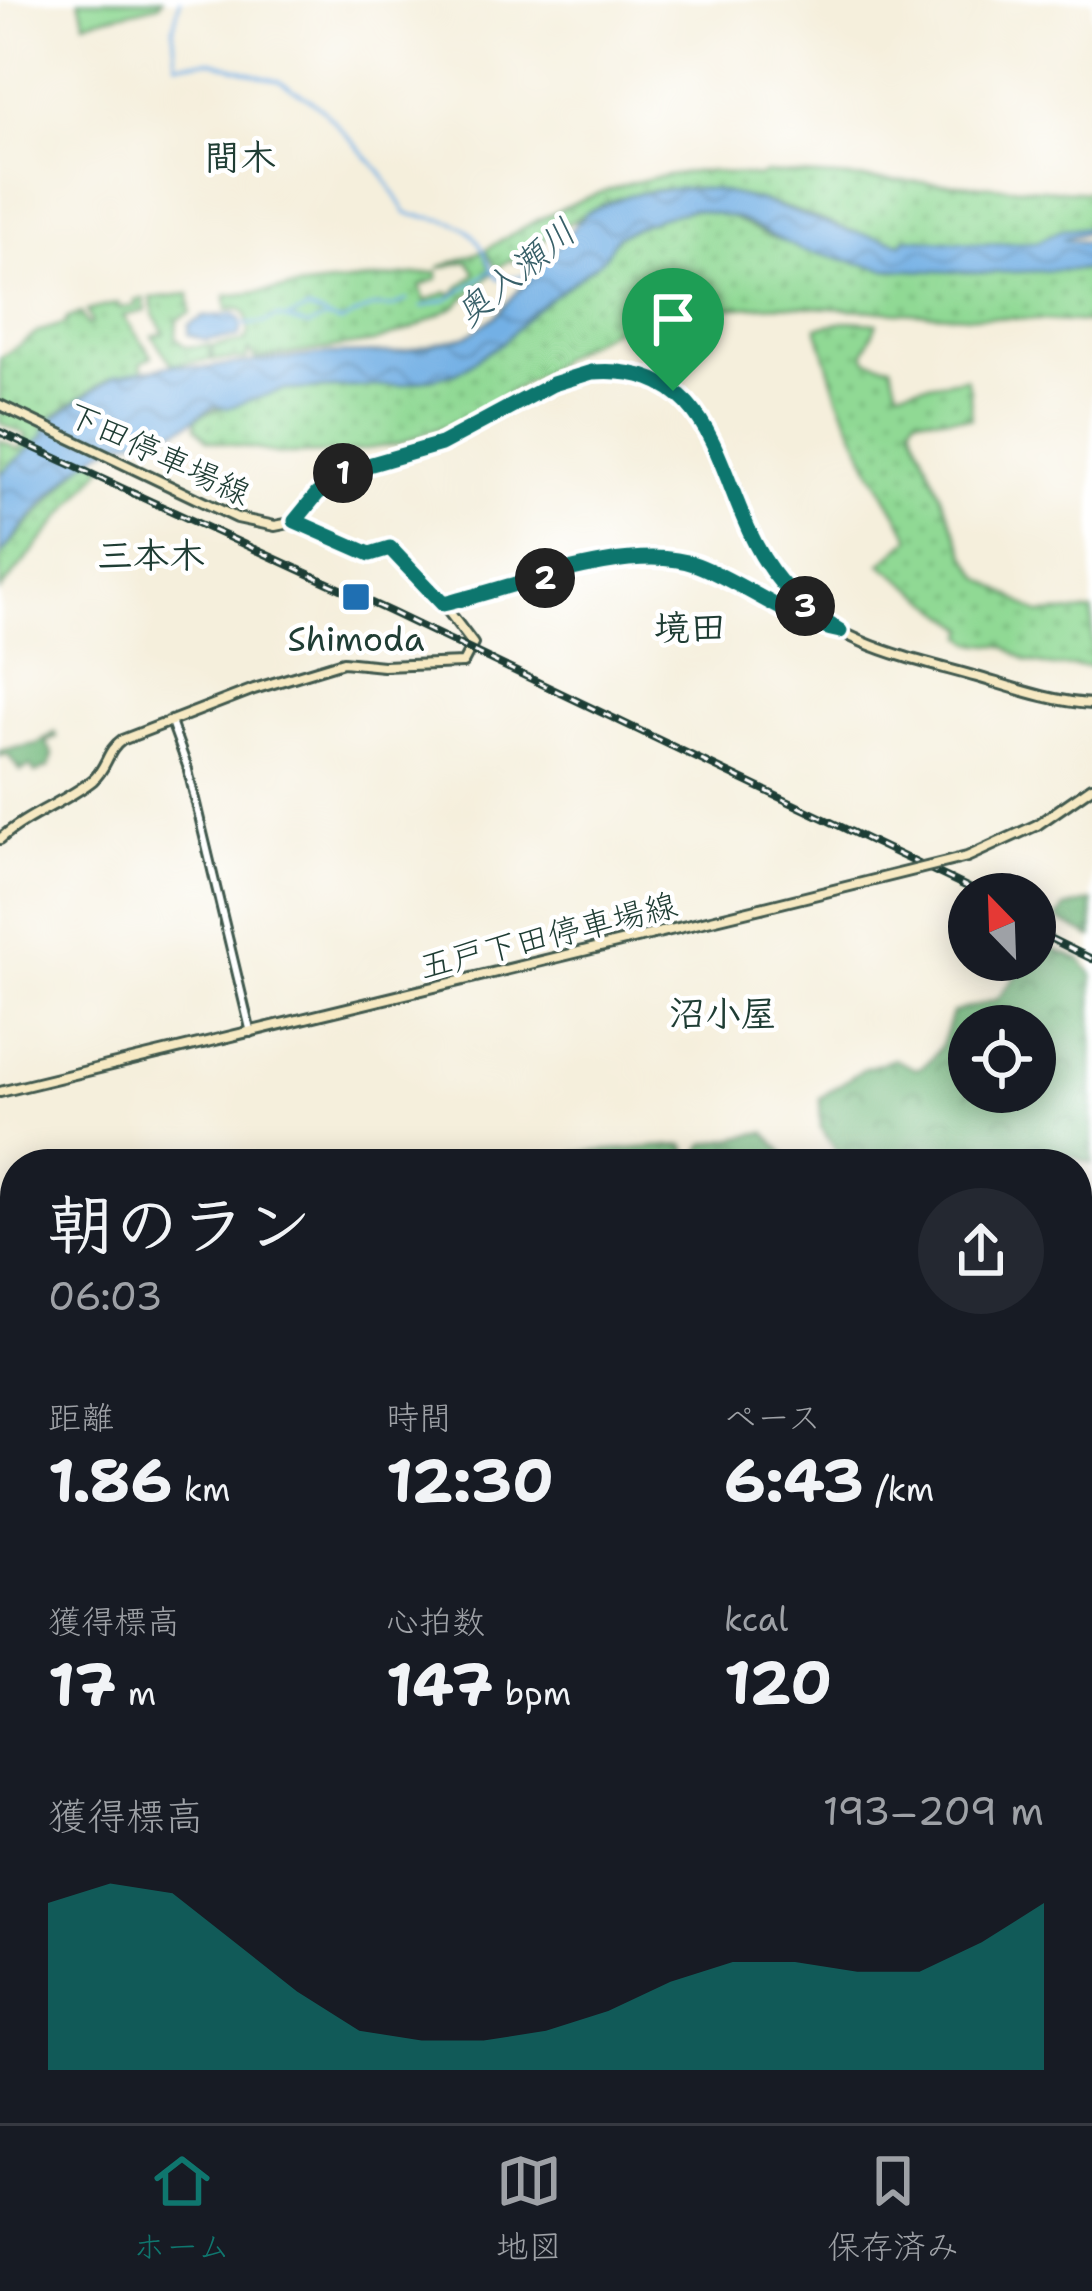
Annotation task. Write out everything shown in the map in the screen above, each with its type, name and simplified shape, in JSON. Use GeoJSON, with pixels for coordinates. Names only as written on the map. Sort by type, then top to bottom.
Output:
{"type":"FeatureCollection","features":[{"type":"Feature","properties":{"kind":"main road"},"geometry":{"type":"LineString","coordinates":[[295,521],[344,472],[460,436],[567,378],[628,372],[673,391],[704,422],[758,548],[791,594],[840,631],[908,658],[1048,698],[1092,704]]}},
{"type":"Feature","properties":{"kind":"main road","name":"下田停車場線"},"geometry":{"type":"LineString","coordinates":[[0,405],[252,523],[285,526],[295,521],[365,553],[390,548],[443,604]]}},
{"type":"Feature","properties":{"kind":"main road"},"geometry":{"type":"LineString","coordinates":[[0,839],[16,824],[94,778],[116,744],[254,689],[343,662],[383,666],[463,663],[472,644],[443,604]]}},
{"type":"Feature","properties":{"kind":"main road","name":"五戸下田停車場線"},"geometry":{"type":"LineString","coordinates":[[0,1092],[967,857],[1037,825],[1092,787]]}},
{"type":"Feature","properties":{"kind":"street"},"geometry":{"type":"LineString","coordinates":[[443,604],[641,556],[674,558],[840,631]]}},
{"type":"Feature","properties":{"kind":"street"},"geometry":{"type":"LineString","coordinates":[[772,600],[791,594]]}},
{"type":"Feature","properties":{"kind":"street"},"geometry":{"type":"LineString","coordinates":[[783,607],[791,594]]}},
{"type":"Feature","properties":{"kind":"street"},"geometry":{"type":"LineString","coordinates":[[170,722],[188,766],[251,1033]]}},
{"type":"Feature","properties":{"kind":"green space"},"geometry":{"type":"Polygon","coordinates":[[[79,0],[162,0],[159,5],[85,22],[79,0]]]}},
{"type":"Feature","properties":{"kind":"green space"},"geometry":{"type":"Polygon","coordinates":[[[679,173],[1092,192],[1092,227],[1037,242],[984,244],[906,238],[902,243],[753,198],[687,189],[655,190],[591,210],[514,262],[511,259],[497,268],[485,250],[593,195],[679,173]]]}},
{"type":"Feature","properties":{"kind":"green space"},"geometry":{"type":"Polygon","coordinates":[[[692,209],[725,214],[770,237],[885,269],[1092,270],[1092,323],[780,305],[677,310],[626,323],[572,350],[462,419],[398,444],[340,453],[281,454],[208,440],[196,427],[196,419],[206,413],[282,390],[401,385],[456,373],[503,342],[534,311],[596,265],[618,236],[692,209]]]}},
{"type":"Feature","properties":{"kind":"green space"},"geometry":{"type":"Polygon","coordinates":[[[482,251],[493,273],[456,306],[412,329],[374,342],[254,359],[250,351],[247,359],[214,360],[212,346],[243,342],[249,334],[246,314],[241,309],[227,310],[226,296],[438,272],[438,278],[420,286],[425,301],[451,295],[476,273],[468,261],[438,268],[482,251]]]}},
{"type":"Feature","properties":{"kind":"green space"},"geometry":{"type":"Polygon","coordinates":[[[189,294],[191,313],[177,320],[176,338],[185,347],[210,345],[211,360],[172,364],[152,336],[164,333],[151,298],[189,294]]]}},
{"type":"Feature","properties":{"kind":"green space"},"geometry":{"type":"Polygon","coordinates":[[[144,299],[146,311],[123,316],[152,356],[141,363],[143,371],[110,378],[66,407],[49,421],[43,438],[0,474],[0,440],[20,450],[27,435],[0,423],[0,358],[40,331],[67,323],[66,319],[81,313],[87,325],[92,323],[87,311],[118,303],[119,308],[135,306],[135,300],[144,299]]]}},
{"type":"Feature","properties":{"kind":"green space"},"geometry":{"type":"Polygon","coordinates":[[[851,321],[877,323],[864,353],[867,360],[891,365],[898,389],[966,378],[971,418],[915,416],[911,424],[966,555],[981,578],[1040,614],[1092,611],[1092,666],[1052,667],[1028,661],[1004,646],[972,643],[965,636],[967,628],[881,564],[911,538],[872,471],[838,396],[817,327],[851,321]]]}},
{"type":"Feature","properties":{"kind":"green space"},"geometry":{"type":"Polygon","coordinates":[[[90,457],[104,466],[0,591],[0,556],[90,457]]]}},
{"type":"Feature","properties":{"kind":"green space"},"geometry":{"type":"Polygon","coordinates":[[[55,733],[57,737],[46,742],[53,755],[49,767],[35,773],[30,766],[21,771],[8,755],[0,756],[0,751],[37,744],[55,733]]]}},
{"type":"Feature","properties":{"kind":"green space"},"geometry":{"type":"Polygon","coordinates":[[[1092,901],[1092,937],[1057,919],[1065,908],[1092,901]]]}},
{"type":"Feature","properties":{"kind":"green space"},"geometry":{"type":"Polygon","coordinates":[[[1056,950],[1081,960],[1092,974],[1092,1149],[835,1149],[821,1127],[820,1098],[863,1069],[894,1059],[916,1069],[924,1065],[940,1046],[948,1024],[948,1113],[1056,1113],[1056,1005],[978,1005],[998,999],[1012,981],[1056,981],[1056,950]]]}},
{"type":"Feature","properties":{"kind":"green space"},"geometry":{"type":"Polygon","coordinates":[[[765,1132],[780,1149],[701,1149],[705,1144],[765,1132]]]}},
{"type":"Feature","properties":{"kind":"green space"},"geometry":{"type":"Polygon","coordinates":[[[684,1145],[686,1149],[630,1149],[684,1145]]]}},
{"type":"Feature","properties":{"kind":"water"},"geometry":{"type":"Polygon","coordinates":[[[709,189],[761,201],[852,232],[902,243],[906,238],[984,244],[1037,242],[1061,230],[1092,227],[1092,231],[1062,239],[1092,243],[1092,269],[987,273],[885,269],[801,250],[737,218],[692,209],[617,236],[603,259],[534,311],[503,342],[456,373],[401,385],[282,390],[227,408],[215,406],[176,430],[112,446],[68,479],[0,556],[0,474],[42,438],[49,421],[115,376],[174,365],[204,368],[326,354],[396,353],[467,336],[496,316],[587,212],[629,195],[709,189]]]}},
{"type":"Feature","properties":{"kind":"water"},"geometry":{"type":"Polygon","coordinates":[[[234,314],[240,318],[238,337],[206,340],[188,334],[189,325],[204,317],[234,314]]]}},
{"type":"Feature","properties":{"kind":"waterway","name":"奥入瀬川"},"geometry":{"type":"LineString","coordinates":[[180,0],[173,29],[176,63],[210,61],[280,81],[323,110],[381,172],[407,214],[465,228],[479,243],[498,279],[530,275]]}},
{"type":"Feature","properties":{"kind":"waterway","name":"奥入瀬川"},"geometry":{"type":"LineString","coordinates":[[422,307],[449,299],[492,270]]}},
{"type":"Feature","properties":{"kind":"waterway"},"geometry":{"type":"LineString","coordinates":[[241,325],[276,317],[309,326],[327,318],[342,322],[371,307],[392,307],[407,300]]}},
{"type":"Feature","properties":{"kind":"waterway"},"geometry":{"type":"LineString","coordinates":[[289,318],[307,310],[325,316]]}},
{"type":"Feature","properties":{"kind":"railway"},"geometry":{"type":"LineString","coordinates":[[0,432],[948,878]]}},
{"type":"Feature","properties":{"kind":"railway"},"geometry":{"type":"LineString","coordinates":[[1056,941],[1092,959]]}},
{"type":"Feature","properties":{"kind":"place","name":"Shimoda"},"geometry":{"type":"Point","coordinates":[356,597]}},
{"type":"Feature","properties":{"kind":"district","name":"間木"},"geometry":{"type":"Point","coordinates":[240,157]}},
{"type":"Feature","properties":{"kind":"district","name":"三本木"},"geometry":{"type":"Point","coordinates":[151,555]}},
{"type":"Feature","properties":{"kind":"district","name":"境田"},"geometry":{"type":"Point","coordinates":[690,627]}},
{"type":"Feature","properties":{"kind":"district","name":"沼小屋"},"geometry":{"type":"Point","coordinates":[723,1013]}},
{"type":"Feature","properties":{"kind":"route"},"geometry":{"type":"LineString","coordinates":[[628,372],[673,391],[710,433],[768,565],[790,593],[840,631],[698,566],[659,556],[605,563],[443,604],[390,548],[365,553],[295,521],[344,472],[460,436],[567,378],[628,372]]}}]}
